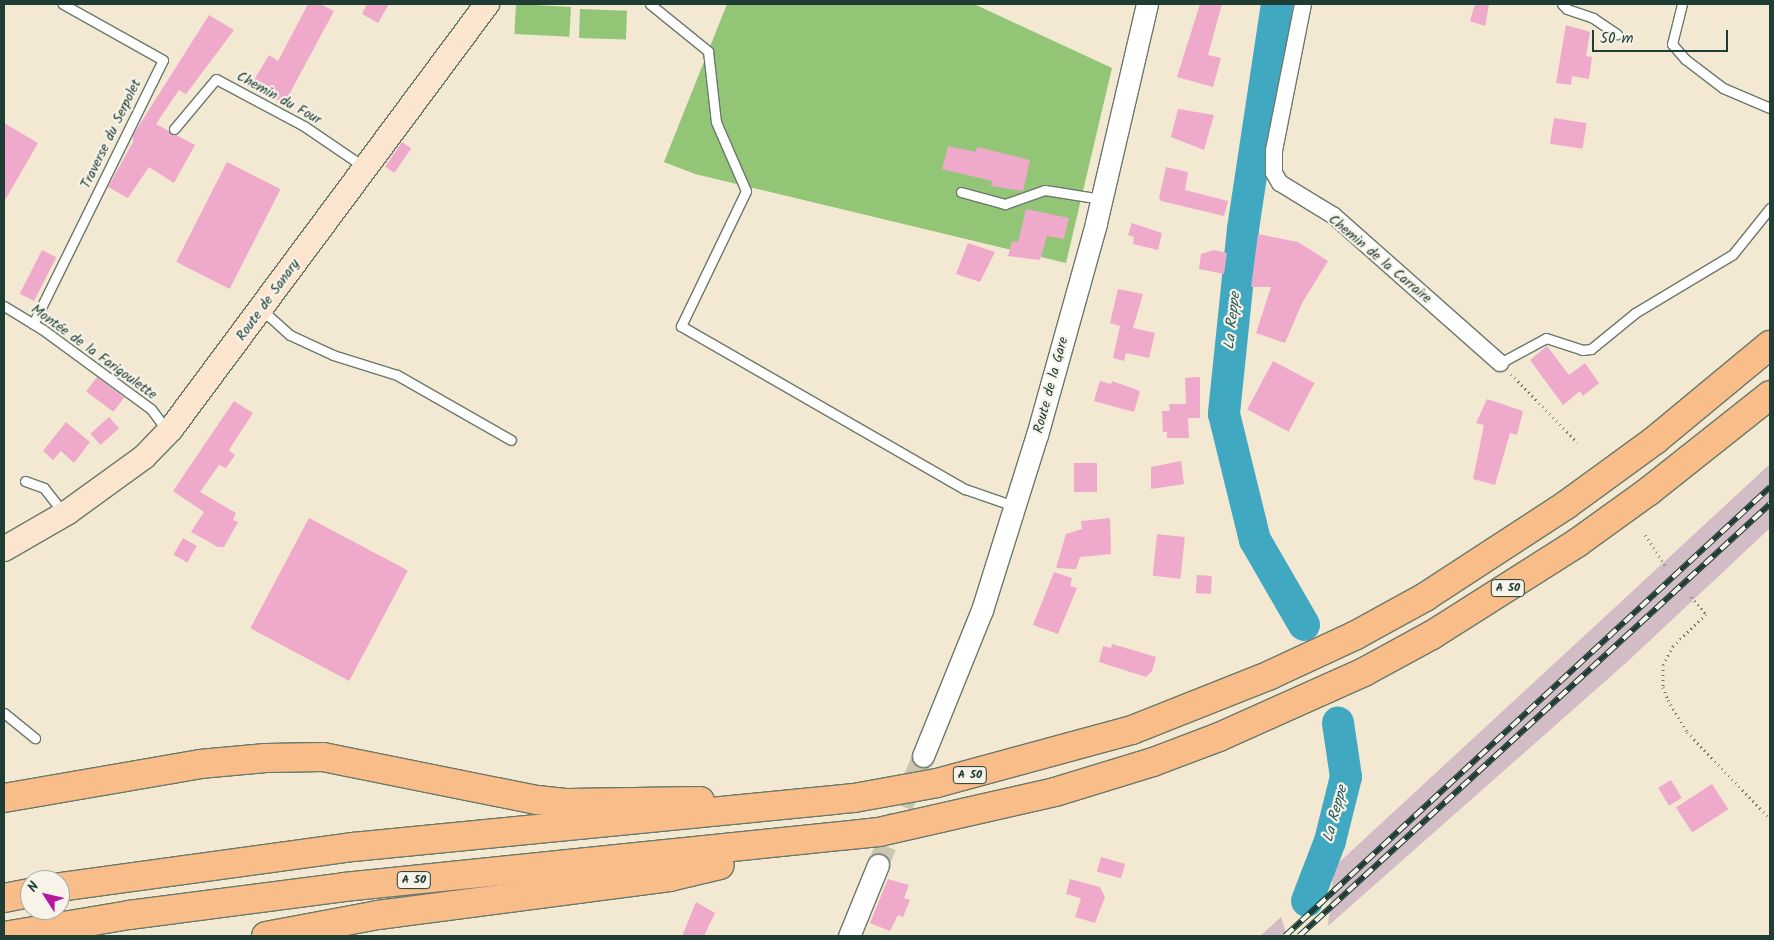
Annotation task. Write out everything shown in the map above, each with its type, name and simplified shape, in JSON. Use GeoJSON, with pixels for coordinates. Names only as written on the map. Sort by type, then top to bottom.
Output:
{"type":"FeatureCollection","features":[{"type":"Feature","properties":{"kind":"highway","name":"A 50"},"geometry":{"type":"LineString","coordinates":[[70,885],[353,847],[772,808],[937,784],[1020,763],[1132,730],[1270,675],[1356,635],[1493,556],[1655,440],[1770,345]]}},
{"type":"Feature","properties":{"kind":"highway","name":"A 50"},"geometry":{"type":"LineString","coordinates":[[4,936],[129,915],[344,887],[826,839],[958,816],[1055,792],[1153,762],[1276,714],[1364,672],[1432,635],[1577,542],[1649,492],[1770,395]]}},
{"type":"Feature","properties":{"kind":"highway"},"geometry":{"type":"LineString","coordinates":[[4,798],[200,764],[266,758],[323,758],[536,800],[568,803],[677,799],[772,808]]}},
{"type":"Feature","properties":{"kind":"highway"},"geometry":{"type":"LineString","coordinates":[[266,936],[387,914],[670,876],[826,839]]}},
{"type":"Feature","properties":{"kind":"highway"},"geometry":{"type":"LineString","coordinates":[[4,898],[20,895]]}},
{"type":"Feature","properties":{"kind":"main road","name":"Route de Sanary"},"geometry":{"type":"LineString","coordinates":[[4,537],[58,506],[135,452],[163,425],[474,4]]}},
{"type":"Feature","properties":{"kind":"main road","name":"Route de Sanary"},"geometry":{"type":"LineString","coordinates":[[4,549],[68,512],[144,457],[199,394],[487,4]]}},
{"type":"Feature","properties":{"kind":"street","name":"Route de la Gare"},"geometry":{"type":"LineString","coordinates":[[923,756],[982,610],[1015,506],[1101,199],[1147,4]]}},
{"type":"Feature","properties":{"kind":"street","name":"Chemin de la Carraire"},"geometry":{"type":"LineString","coordinates":[[1303,4],[1274,150],[1274,173],[1280,183],[1334,216],[1500,363]]}},
{"type":"Feature","properties":{"kind":"street"},"geometry":{"type":"LineString","coordinates":[[849,936],[878,865]]}},
{"type":"Feature","properties":{"kind":"lane","name":"Traverse du Serpolet"},"geometry":{"type":"LineString","coordinates":[[33,324],[163,60],[63,4]]}},
{"type":"Feature","properties":{"kind":"lane"},"geometry":{"type":"LineString","coordinates":[[650,4],[708,51],[716,122],[746,191],[681,326],[965,488],[1015,506]]}},
{"type":"Feature","properties":{"kind":"lane"},"geometry":{"type":"LineString","coordinates":[[1562,4],[1566,9],[1594,18],[1617,34]]}},
{"type":"Feature","properties":{"kind":"lane"},"geometry":{"type":"LineString","coordinates":[[1682,4],[1672,44],[1685,59],[1723,88],[1770,108]]}},
{"type":"Feature","properties":{"kind":"lane","name":"Chemin du Four"},"geometry":{"type":"LineString","coordinates":[[174,129],[216,79],[304,126],[358,162]]}},
{"type":"Feature","properties":{"kind":"lane"},"geometry":{"type":"LineString","coordinates":[[961,192],[1005,204],[1045,190],[1101,199]]}},
{"type":"Feature","properties":{"kind":"lane"},"geometry":{"type":"LineString","coordinates":[[1500,363],[1546,338],[1582,350],[1591,348],[1635,313],[1733,254],[1770,208]]}},
{"type":"Feature","properties":{"kind":"lane","name":"Montée de la Farigoulette"},"geometry":{"type":"LineString","coordinates":[[4,306],[33,324],[151,409],[163,425]]}},
{"type":"Feature","properties":{"kind":"lane"},"geometry":{"type":"LineString","coordinates":[[260,309],[290,335],[333,355],[397,375],[511,440]]}},
{"type":"Feature","properties":{"kind":"lane"},"geometry":{"type":"LineString","coordinates":[[25,481],[44,488],[58,506]]}},
{"type":"Feature","properties":{"kind":"lane"},"geometry":{"type":"LineString","coordinates":[[4,713],[35,738]]}},
{"type":"Feature","properties":{"kind":"path"},"geometry":{"type":"LineString","coordinates":[[1500,363],[1577,442]]}},
{"type":"Feature","properties":{"kind":"path"},"geometry":{"type":"LineString","coordinates":[[1645,535],[1666,565]]}},
{"type":"Feature","properties":{"kind":"path"},"geometry":{"type":"LineString","coordinates":[[1691,597],[1706,614],[1673,646],[1663,665],[1663,687],[1687,732],[1749,800],[1770,819]]}},
{"type":"Feature","properties":{"kind":"shaded area"},"geometry":{"type":"Polygon","coordinates":[[[1770,464],[1770,528],[1627,662],[1328,926],[1334,867],[1770,464]]]}},
{"type":"Feature","properties":{"kind":"shaded area"},"geometry":{"type":"Polygon","coordinates":[[[1281,917],[1287,936],[1260,936],[1281,917]]]}},
{"type":"Feature","properties":{"kind":"green space"},"geometry":{"type":"Polygon","coordinates":[[[516,4],[571,7],[569,37],[514,34],[516,4]]]}},
{"type":"Feature","properties":{"kind":"green space"},"geometry":{"type":"Polygon","coordinates":[[[727,4],[974,4],[1112,68],[1066,263],[695,174],[664,162],[727,4]]]}},
{"type":"Feature","properties":{"kind":"green space"},"geometry":{"type":"Polygon","coordinates":[[[580,9],[627,11],[626,40],[579,38],[580,9]]]}},
{"type":"Feature","properties":{"kind":"building"},"geometry":{"type":"Polygon","coordinates":[[[308,4],[320,4],[334,11],[284,104],[251,85],[269,55],[278,61],[308,4]]]}},
{"type":"Feature","properties":{"kind":"building"},"geometry":{"type":"Polygon","coordinates":[[[367,4],[389,4],[378,23],[362,14],[367,4]]]}},
{"type":"Feature","properties":{"kind":"building"},"geometry":{"type":"Polygon","coordinates":[[[1200,4],[1222,4],[1208,55],[1221,58],[1213,87],[1177,77],[1200,4]]]}},
{"type":"Feature","properties":{"kind":"building"},"geometry":{"type":"Polygon","coordinates":[[[1475,4],[1489,4],[1485,26],[1470,21],[1475,4]]]}},
{"type":"Feature","properties":{"kind":"building"},"geometry":{"type":"Polygon","coordinates":[[[209,15],[234,30],[186,94],[179,90],[156,124],[195,145],[174,183],[149,167],[128,198],[108,187],[133,142],[133,135],[209,15]]]}},
{"type":"Feature","properties":{"kind":"building"},"geometry":{"type":"Polygon","coordinates":[[[1566,25],[1590,32],[1586,56],[1592,57],[1589,79],[1572,76],[1571,85],[1556,83],[1566,25]]]}},
{"type":"Feature","properties":{"kind":"building"},"geometry":{"type":"Polygon","coordinates":[[[1178,109],[1214,115],[1204,150],[1171,137],[1178,109]]]}},
{"type":"Feature","properties":{"kind":"building"},"geometry":{"type":"Polygon","coordinates":[[[1554,118],[1587,123],[1583,149],[1550,144],[1554,118]]]}},
{"type":"Feature","properties":{"kind":"building"},"geometry":{"type":"Polygon","coordinates":[[[4,123],[38,143],[4,202],[4,123]]]}},
{"type":"Feature","properties":{"kind":"building"},"geometry":{"type":"Polygon","coordinates":[[[402,142],[411,148],[394,173],[385,167],[402,142]]]}},
{"type":"Feature","properties":{"kind":"building"},"geometry":{"type":"Polygon","coordinates":[[[948,146],[976,152],[977,147],[1030,160],[1023,191],[991,186],[992,181],[942,169],[948,146]]]}},
{"type":"Feature","properties":{"kind":"building"},"geometry":{"type":"Polygon","coordinates":[[[227,162],[280,189],[230,289],[176,262],[227,162]]]}},
{"type":"Feature","properties":{"kind":"building"},"geometry":{"type":"Polygon","coordinates":[[[1166,167],[1188,172],[1185,190],[1228,201],[1224,216],[1161,201],[1159,198],[1166,167]]]}},
{"type":"Feature","properties":{"kind":"building"},"geometry":{"type":"Polygon","coordinates":[[[1026,209],[1069,218],[1064,239],[1047,236],[1040,260],[1008,256],[1012,241],[1018,242],[1026,209]]]}},
{"type":"Feature","properties":{"kind":"building"},"geometry":{"type":"Polygon","coordinates":[[[1132,223],[1162,233],[1158,250],[1133,244],[1134,237],[1128,235],[1132,223]]]}},
{"type":"Feature","properties":{"kind":"building"},"geometry":{"type":"Polygon","coordinates":[[[1258,234],[1298,242],[1328,261],[1302,303],[1285,343],[1256,333],[1271,287],[1251,287],[1258,234]]]}},
{"type":"Feature","properties":{"kind":"building"},"geometry":{"type":"Polygon","coordinates":[[[968,243],[995,252],[980,282],[956,274],[968,243]]]}},
{"type":"Feature","properties":{"kind":"building"},"geometry":{"type":"Polygon","coordinates":[[[42,250],[56,257],[34,301],[20,294],[42,250]]]}},
{"type":"Feature","properties":{"kind":"building"},"geometry":{"type":"Polygon","coordinates":[[[1214,250],[1227,253],[1224,274],[1199,269],[1201,254],[1214,250]]]}},
{"type":"Feature","properties":{"kind":"building"},"geometry":{"type":"Polygon","coordinates":[[[1118,289],[1143,294],[1133,328],[1155,333],[1149,358],[1126,353],[1124,361],[1113,358],[1120,326],[1110,323],[1118,289]]]}},
{"type":"Feature","properties":{"kind":"building"},"geometry":{"type":"Polygon","coordinates":[[[1547,346],[1569,375],[1585,363],[1599,383],[1583,396],[1580,391],[1563,405],[1530,360],[1547,346]]]}},
{"type":"Feature","properties":{"kind":"building"},"geometry":{"type":"Polygon","coordinates":[[[1273,361],[1314,383],[1289,432],[1247,410],[1273,361]]]}},
{"type":"Feature","properties":{"kind":"building"},"geometry":{"type":"Polygon","coordinates":[[[97,377],[124,397],[113,412],[86,391],[97,377]]]}},
{"type":"Feature","properties":{"kind":"building"},"geometry":{"type":"Polygon","coordinates":[[[1200,377],[1200,418],[1188,418],[1189,438],[1167,438],[1167,432],[1163,432],[1162,411],[1170,411],[1169,404],[1186,404],[1185,378],[1200,377]]]}},
{"type":"Feature","properties":{"kind":"building"},"geometry":{"type":"Polygon","coordinates":[[[1100,381],[1111,384],[1112,381],[1140,391],[1134,412],[1094,401],[1100,381]]]}},
{"type":"Feature","properties":{"kind":"building"},"geometry":{"type":"Polygon","coordinates":[[[1487,399],[1523,411],[1517,435],[1510,433],[1495,485],[1473,479],[1484,425],[1476,423],[1487,399]]]}},
{"type":"Feature","properties":{"kind":"building"},"geometry":{"type":"Polygon","coordinates":[[[234,401],[253,413],[229,450],[235,455],[226,468],[219,465],[200,492],[236,513],[233,520],[238,522],[224,547],[218,547],[191,532],[204,512],[173,491],[234,401]]]}},
{"type":"Feature","properties":{"kind":"building"},"geometry":{"type":"Polygon","coordinates":[[[109,417],[119,428],[100,445],[90,434],[109,417]]]}},
{"type":"Feature","properties":{"kind":"building"},"geometry":{"type":"Polygon","coordinates":[[[66,422],[90,442],[74,463],[61,451],[53,460],[43,451],[66,422]]]}},
{"type":"Feature","properties":{"kind":"building"},"geometry":{"type":"Polygon","coordinates":[[[1181,461],[1184,484],[1151,489],[1151,467],[1181,461]]]}},
{"type":"Feature","properties":{"kind":"building"},"geometry":{"type":"Polygon","coordinates":[[[1074,463],[1097,463],[1097,492],[1074,492],[1074,463]]]}},
{"type":"Feature","properties":{"kind":"building"},"geometry":{"type":"Polygon","coordinates":[[[309,518],[408,571],[349,681],[250,628],[309,518]]]}},
{"type":"Feature","properties":{"kind":"building"},"geometry":{"type":"Polygon","coordinates":[[[1110,518],[1111,554],[1080,557],[1076,569],[1056,568],[1066,534],[1082,529],[1081,521],[1110,518]]]}},
{"type":"Feature","properties":{"kind":"building"},"geometry":{"type":"Polygon","coordinates":[[[1157,534],[1185,537],[1180,579],[1153,576],[1157,534]]]}},
{"type":"Feature","properties":{"kind":"building"},"geometry":{"type":"Polygon","coordinates":[[[183,538],[197,546],[187,562],[174,554],[183,538]]]}},
{"type":"Feature","properties":{"kind":"building"},"geometry":{"type":"Polygon","coordinates":[[[1054,572],[1072,578],[1070,586],[1077,588],[1058,634],[1033,625],[1054,572]]]}},
{"type":"Feature","properties":{"kind":"building"},"geometry":{"type":"Polygon","coordinates":[[[1197,575],[1212,576],[1211,594],[1196,593],[1197,575]]]}},
{"type":"Feature","properties":{"kind":"building"},"geometry":{"type":"Polygon","coordinates":[[[1112,644],[1156,657],[1152,671],[1146,677],[1099,662],[1103,646],[1111,648],[1112,644]]]}},
{"type":"Feature","properties":{"kind":"building"},"geometry":{"type":"Polygon","coordinates":[[[1671,780],[1682,798],[1669,806],[1658,788],[1671,780]]]}},
{"type":"Feature","properties":{"kind":"building"},"geometry":{"type":"Polygon","coordinates":[[[1712,784],[1728,809],[1692,833],[1676,807],[1712,784]]]}},
{"type":"Feature","properties":{"kind":"building"},"geometry":{"type":"Polygon","coordinates":[[[1101,857],[1125,864],[1121,878],[1097,871],[1101,857]]]}},
{"type":"Feature","properties":{"kind":"building"},"geometry":{"type":"Polygon","coordinates":[[[888,879],[909,885],[904,898],[910,900],[903,917],[898,915],[890,931],[870,923],[888,879]]]}},
{"type":"Feature","properties":{"kind":"building"},"geometry":{"type":"Polygon","coordinates":[[[1070,879],[1100,887],[1105,897],[1095,923],[1075,917],[1081,898],[1066,894],[1070,879]]]}},
{"type":"Feature","properties":{"kind":"building"},"geometry":{"type":"Polygon","coordinates":[[[696,902],[715,913],[704,936],[682,936],[696,902]]]}},
{"type":"Feature","properties":{"kind":"waterway","name":"La Reppe"},"geometry":{"type":"LineString","coordinates":[[1277,4],[1243,229],[1224,414],[1255,540],[1304,625]]}},
{"type":"Feature","properties":{"kind":"waterway","name":"La Reppe"},"geometry":{"type":"LineString","coordinates":[[1307,901],[1330,841],[1346,777],[1338,723]]}},
{"type":"Feature","properties":{"kind":"tunnel"},"geometry":{"type":"LineString","coordinates":[[878,865],[923,756]]}},
{"type":"Feature","properties":{"kind":"railway"},"geometry":{"type":"LineString","coordinates":[[1285,936],[1770,487]]}},
{"type":"Feature","properties":{"kind":"railway"},"geometry":{"type":"LineString","coordinates":[[1299,936],[1770,504]]}}]}
